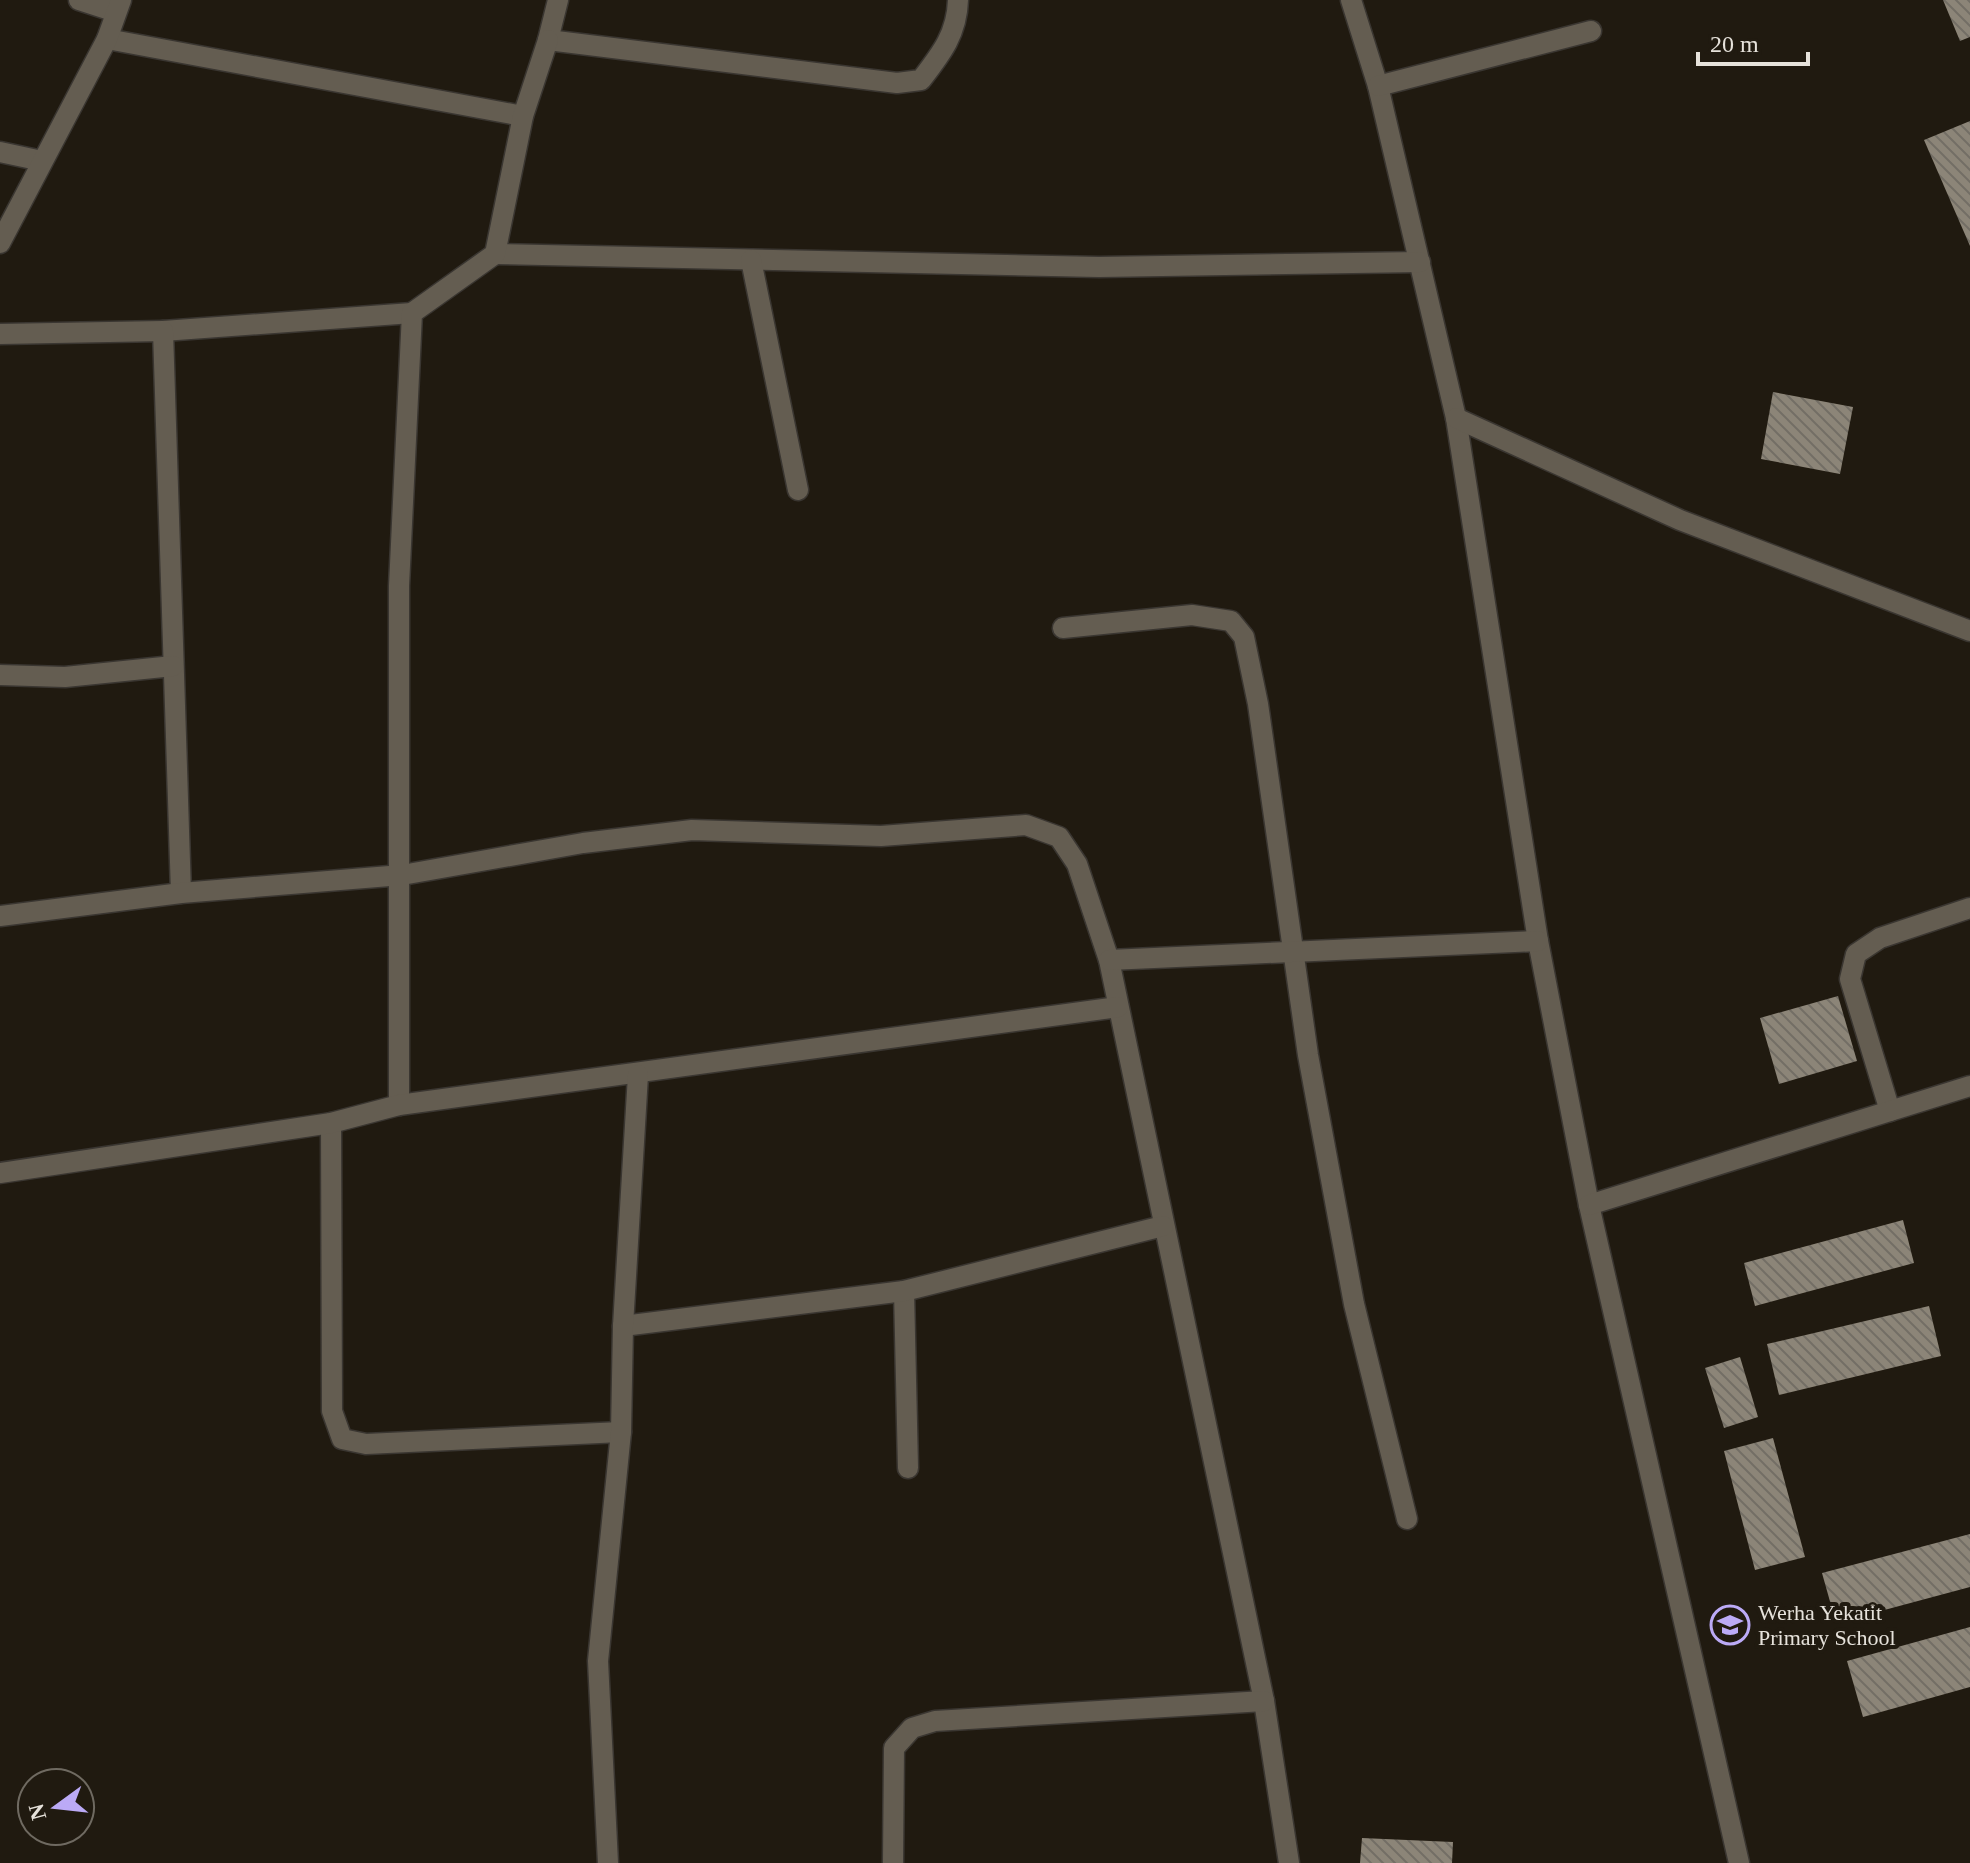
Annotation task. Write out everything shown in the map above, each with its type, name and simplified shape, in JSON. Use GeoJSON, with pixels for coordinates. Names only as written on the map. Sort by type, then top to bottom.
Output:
{"type":"FeatureCollection","features":[{"type":"Feature","properties":{"kind":"street"},"geometry":{"type":"LineString","coordinates":[[0,243],[107,39],[118,6],[79,0]]}},
{"type":"Feature","properties":{"kind":"street"},"geometry":{"type":"LineString","coordinates":[[495,254],[523,116],[558,0]]}},
{"type":"Feature","properties":{"kind":"street"},"geometry":{"type":"LineString","coordinates":[[548,40],[897,83],[921,80],[949,45],[958,18],[958,0]]}},
{"type":"Feature","properties":{"kind":"street"},"geometry":{"type":"LineString","coordinates":[[1351,0],[1378,86],[1456,418],[1538,941],[1589,1205],[1739,1863]]}},
{"type":"Feature","properties":{"kind":"street"},"geometry":{"type":"LineString","coordinates":[[1378,86],[1591,31]]}},
{"type":"Feature","properties":{"kind":"street"},"geometry":{"type":"LineString","coordinates":[[107,39],[523,116]]}},
{"type":"Feature","properties":{"kind":"street"},"geometry":{"type":"LineString","coordinates":[[0,152],[42,161]]}},
{"type":"Feature","properties":{"kind":"street"},"geometry":{"type":"LineString","coordinates":[[0,334],[163,331],[412,313],[495,254],[1099,267],[1420,262]]}},
{"type":"Feature","properties":{"kind":"street"},"geometry":{"type":"LineString","coordinates":[[751,260],[798,490]]}},
{"type":"Feature","properties":{"kind":"street"},"geometry":{"type":"LineString","coordinates":[[399,1105],[402,875],[399,586],[412,313]]}},
{"type":"Feature","properties":{"kind":"street"},"geometry":{"type":"LineString","coordinates":[[163,331],[181,893]]}},
{"type":"Feature","properties":{"kind":"street"},"geometry":{"type":"LineString","coordinates":[[1456,418],[1680,520],[1970,631]]}},
{"type":"Feature","properties":{"kind":"street"},"geometry":{"type":"LineString","coordinates":[[1063,628],[1192,615],[1231,621],[1244,637],[1258,704],[1292,951],[1354,1304],[1407,1519]]}},
{"type":"Feature","properties":{"kind":"street"},"geometry":{"type":"LineString","coordinates":[[0,675],[65,677],[173,666]]}},
{"type":"Feature","properties":{"kind":"street"},"geometry":{"type":"LineString","coordinates":[[0,916],[181,893],[402,875],[583,843],[692,830],[881,836],[1026,825],[1059,837],[1077,864],[1109,960],[1264,1701],[1289,1863]]}},
{"type":"Feature","properties":{"kind":"street"},"geometry":{"type":"LineString","coordinates":[[1890,1111],[1850,979],[1856,954],[1880,938],[1970,908]]}},
{"type":"Feature","properties":{"kind":"street"},"geometry":{"type":"LineString","coordinates":[[1109,960],[1538,941]]}},
{"type":"Feature","properties":{"kind":"street"},"geometry":{"type":"LineString","coordinates":[[0,1173],[331,1123],[399,1105],[638,1075],[1118,1007]]}},
{"type":"Feature","properties":{"kind":"street"},"geometry":{"type":"LineString","coordinates":[[608,1863],[598,1661],[621,1432],[623,1326],[638,1075]]}},
{"type":"Feature","properties":{"kind":"street"},"geometry":{"type":"LineString","coordinates":[[1589,1205],[1970,1086]]}},
{"type":"Feature","properties":{"kind":"street"},"geometry":{"type":"LineString","coordinates":[[331,1123],[332,1411],[342,1439],[366,1444],[621,1432]]}},
{"type":"Feature","properties":{"kind":"street"},"geometry":{"type":"LineString","coordinates":[[623,1326],[904,1291],[1163,1226]]}},
{"type":"Feature","properties":{"kind":"street"},"geometry":{"type":"LineString","coordinates":[[904,1291],[908,1468]]}},
{"type":"Feature","properties":{"kind":"street"},"geometry":{"type":"LineString","coordinates":[[893,1863],[894,1748],[912,1728],[935,1721],[1264,1701]]}},
{"type":"Feature","properties":{"kind":"building"},"geometry":{"type":"Polygon","coordinates":[[[1943,0],[1970,0],[1970,37],[1960,41],[1943,0]]]}},
{"type":"Feature","properties":{"kind":"building"},"geometry":{"type":"Polygon","coordinates":[[[1970,121],[1970,246],[1924,140],[1970,121]]]}},
{"type":"Feature","properties":{"kind":"building"},"geometry":{"type":"Polygon","coordinates":[[[1773,392],[1853,407],[1840,474],[1761,459],[1773,392]]]}},
{"type":"Feature","properties":{"kind":"building"},"geometry":{"type":"Polygon","coordinates":[[[1838,996],[1857,1061],[1779,1084],[1760,1018],[1838,996]]]}},
{"type":"Feature","properties":{"kind":"building"},"geometry":{"type":"Polygon","coordinates":[[[1903,1220],[1914,1263],[1755,1306],[1744,1263],[1903,1220]]]}},
{"type":"Feature","properties":{"kind":"building"},"geometry":{"type":"Polygon","coordinates":[[[1929,1306],[1941,1356],[1779,1395],[1767,1344],[1929,1306]]]}},
{"type":"Feature","properties":{"kind":"building"},"geometry":{"type":"Polygon","coordinates":[[[1740,1357],[1758,1417],[1724,1428],[1705,1368],[1740,1357]]]}},
{"type":"Feature","properties":{"kind":"building"},"geometry":{"type":"Polygon","coordinates":[[[1773,1438],[1805,1557],[1755,1570],[1724,1451],[1773,1438]]]}},
{"type":"Feature","properties":{"kind":"building"},"geometry":{"type":"Polygon","coordinates":[[[1970,1534],[1970,1587],[1836,1623],[1822,1573],[1970,1534]]]}},
{"type":"Feature","properties":{"kind":"building"},"geometry":{"type":"Polygon","coordinates":[[[1970,1627],[1970,1687],[1863,1717],[1847,1661],[1970,1627]]]}},
{"type":"Feature","properties":{"kind":"building"},"geometry":{"type":"Polygon","coordinates":[[[1362,1838],[1453,1842],[1452,1863],[1360,1863],[1362,1838]]]}},
{"type":"Feature","properties":{"kind":"place","name":"Werha Yekatit Primary School"},"geometry":{"type":"Point","coordinates":[1730,1625]}}]}
